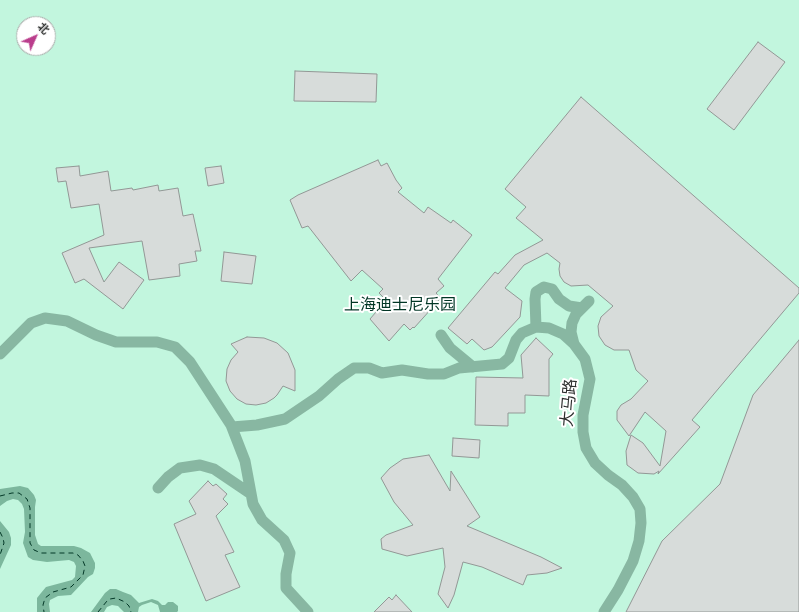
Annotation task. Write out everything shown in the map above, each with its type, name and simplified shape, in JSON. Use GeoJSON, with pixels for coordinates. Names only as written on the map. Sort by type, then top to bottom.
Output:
{"type":"FeatureCollection","features":[{"type":"Feature","properties":{"kind":"street"},"geometry":{"type":"LineString","coordinates":[[232,427],[257,425],[285,419],[319,396],[338,379],[354,368],[369,368],[382,373],[402,370],[428,374],[444,374],[459,368],[502,364],[509,358],[516,340],[522,333],[536,327],[536,292],[544,287],[552,289],[559,299],[569,306],[585,304],[576,314],[572,323],[571,332],[574,344]]}},
{"type":"Feature","properties":{"kind":"street"},"geometry":{"type":"LineString","coordinates":[[0,354],[31,323],[45,318],[67,321],[116,342],[157,342],[175,347],[190,362],[232,427],[245,461],[253,504],[262,520],[284,540],[290,553],[286,574],[286,588],[308,612]]}},
{"type":"Feature","properties":{"kind":"street","name":"大马路"},"geometry":{"type":"LineString","coordinates":[[536,327],[549,328],[563,334],[574,344],[585,359],[590,379],[583,415],[583,432],[586,448],[595,463],[622,485],[633,497],[640,509],[641,523],[639,541],[633,561],[618,590],[604,612]]}},
{"type":"Feature","properties":{"kind":"street"},"geometry":{"type":"LineString","coordinates":[[440,334],[450,348],[473,367]]}},
{"type":"Feature","properties":{"kind":"street"},"geometry":{"type":"LineString","coordinates":[[158,488],[168,477],[180,468],[200,465],[214,469],[251,494]]}},
{"type":"Feature","properties":{"kind":"green space","name":"上海迪士尼乐园"},"geometry":{"type":"Polygon","coordinates":[[[0,0],[799,0],[799,612],[0,612],[0,0]]]}},
{"type":"Feature","properties":{"kind":"shaded area"},"geometry":{"type":"Polygon","coordinates":[[[20,486],[28,488],[36,500],[35,535],[38,544],[41,546],[74,546],[81,548],[90,553],[95,563],[93,574],[88,577],[71,595],[58,596],[50,600],[50,612],[37,612],[37,598],[46,587],[72,580],[75,577],[76,566],[74,562],[69,560],[47,562],[33,560],[28,557],[23,543],[25,532],[24,509],[22,504],[18,500],[13,499],[0,506],[0,489],[20,486]]]}},
{"type":"Feature","properties":{"kind":"shaded area"},"geometry":{"type":"Polygon","coordinates":[[[0,521],[9,532],[11,545],[0,569],[0,521]]]}},
{"type":"Feature","properties":{"kind":"shaded area"},"geometry":{"type":"Polygon","coordinates":[[[110,589],[116,589],[131,595],[139,603],[152,599],[158,601],[162,605],[165,605],[168,602],[173,602],[178,606],[178,611],[160,612],[158,605],[151,602],[139,607],[138,612],[124,612],[118,606],[112,605],[107,607],[104,612],[91,612],[105,593],[110,589]]]}},
{"type":"Feature","properties":{"kind":"building"},"geometry":{"type":"Polygon","coordinates":[[[758,42],[785,62],[734,130],[707,109],[758,42]]]}},
{"type":"Feature","properties":{"kind":"building"},"geometry":{"type":"Polygon","coordinates":[[[295,71],[377,74],[376,102],[294,101],[295,71]]]}},
{"type":"Feature","properties":{"kind":"building"},"geometry":{"type":"Polygon","coordinates":[[[581,97],[799,288],[799,293],[692,420],[700,427],[658,474],[659,471],[654,474],[638,473],[627,465],[626,451],[631,435],[643,443],[660,466],[666,431],[645,412],[629,436],[617,420],[617,411],[621,405],[631,399],[648,381],[636,370],[629,350],[614,350],[605,345],[599,336],[598,326],[601,317],[613,306],[588,285],[571,286],[564,282],[560,276],[560,263],[547,253],[524,265],[505,288],[522,301],[520,317],[492,347],[484,350],[472,339],[467,344],[448,328],[495,272],[498,274],[515,255],[543,240],[516,218],[526,207],[505,189],[581,97]]]}},
{"type":"Feature","properties":{"kind":"building"},"geometry":{"type":"Polygon","coordinates":[[[378,160],[381,166],[387,163],[402,188],[398,192],[424,213],[428,207],[451,223],[453,220],[472,235],[438,279],[444,286],[436,293],[441,298],[414,328],[413,327],[410,330],[404,324],[389,341],[370,319],[376,312],[373,308],[383,297],[379,293],[383,289],[362,270],[351,281],[308,226],[302,228],[290,200],[298,195],[378,160]]]}},
{"type":"Feature","properties":{"kind":"building"},"geometry":{"type":"Polygon","coordinates":[[[79,166],[80,176],[108,171],[111,191],[132,188],[133,190],[158,185],[159,191],[178,188],[183,216],[193,214],[201,251],[195,251],[197,261],[179,264],[180,276],[149,280],[142,241],[89,248],[104,282],[119,262],[144,280],[123,309],[84,279],[75,283],[62,253],[104,235],[99,204],[71,208],[66,181],[58,182],[56,168],[79,166]]]}},
{"type":"Feature","properties":{"kind":"building"},"geometry":{"type":"Polygon","coordinates":[[[221,166],[224,183],[208,186],[205,168],[221,166]]]}},
{"type":"Feature","properties":{"kind":"building"},"geometry":{"type":"Polygon","coordinates":[[[224,252],[256,256],[252,284],[221,281],[224,252]]]}},
{"type":"Feature","properties":{"kind":"building"},"geometry":{"type":"Polygon","coordinates":[[[247,337],[264,338],[277,343],[288,353],[295,370],[295,391],[283,386],[274,398],[266,403],[256,405],[246,404],[237,399],[230,391],[226,381],[227,369],[231,360],[238,352],[231,344],[247,337]]]}},
{"type":"Feature","properties":{"kind":"building"},"geometry":{"type":"Polygon","coordinates":[[[536,338],[553,354],[549,359],[549,396],[525,395],[525,413],[508,413],[508,426],[475,425],[476,377],[523,378],[521,355],[536,338]]]}},
{"type":"Feature","properties":{"kind":"building"},"geometry":{"type":"Polygon","coordinates":[[[799,340],[799,612],[626,612],[662,541],[720,484],[753,395],[799,340]]]}},
{"type":"Feature","properties":{"kind":"building"},"geometry":{"type":"Polygon","coordinates":[[[453,438],[480,440],[479,458],[452,456],[453,438]]]}},
{"type":"Feature","properties":{"kind":"building"},"geometry":{"type":"Polygon","coordinates":[[[429,455],[450,491],[451,471],[480,517],[467,526],[541,557],[562,568],[547,573],[527,575],[523,585],[482,567],[463,562],[454,595],[448,608],[438,594],[445,567],[443,548],[407,556],[382,549],[381,539],[386,535],[413,525],[394,502],[381,478],[390,468],[403,459],[429,455]]]}},
{"type":"Feature","properties":{"kind":"building"},"geometry":{"type":"Polygon","coordinates":[[[208,481],[213,486],[216,484],[227,494],[223,499],[228,504],[216,516],[234,552],[225,555],[240,587],[206,601],[174,524],[196,514],[189,501],[208,481]]]}},
{"type":"Feature","properties":{"kind":"building"},"geometry":{"type":"Polygon","coordinates":[[[396,595],[412,612],[374,612],[389,597],[392,600],[396,595]]]}},
{"type":"Feature","properties":{"kind":"ferry route"},"geometry":{"type":"LineString","coordinates":[[0,496],[19,493],[27,499],[30,508],[30,543],[34,550],[41,553],[73,553],[78,555],[85,566],[83,575],[71,587],[53,592],[45,598],[43,605],[44,612]]}},
{"type":"Feature","properties":{"kind":"ferry route"},"geometry":{"type":"LineString","coordinates":[[0,532],[4,543],[0,555]]}},
{"type":"Feature","properties":{"kind":"ferry route"},"geometry":{"type":"LineString","coordinates":[[98,612],[107,601],[116,598],[125,602],[129,606],[131,612]]}}]}
